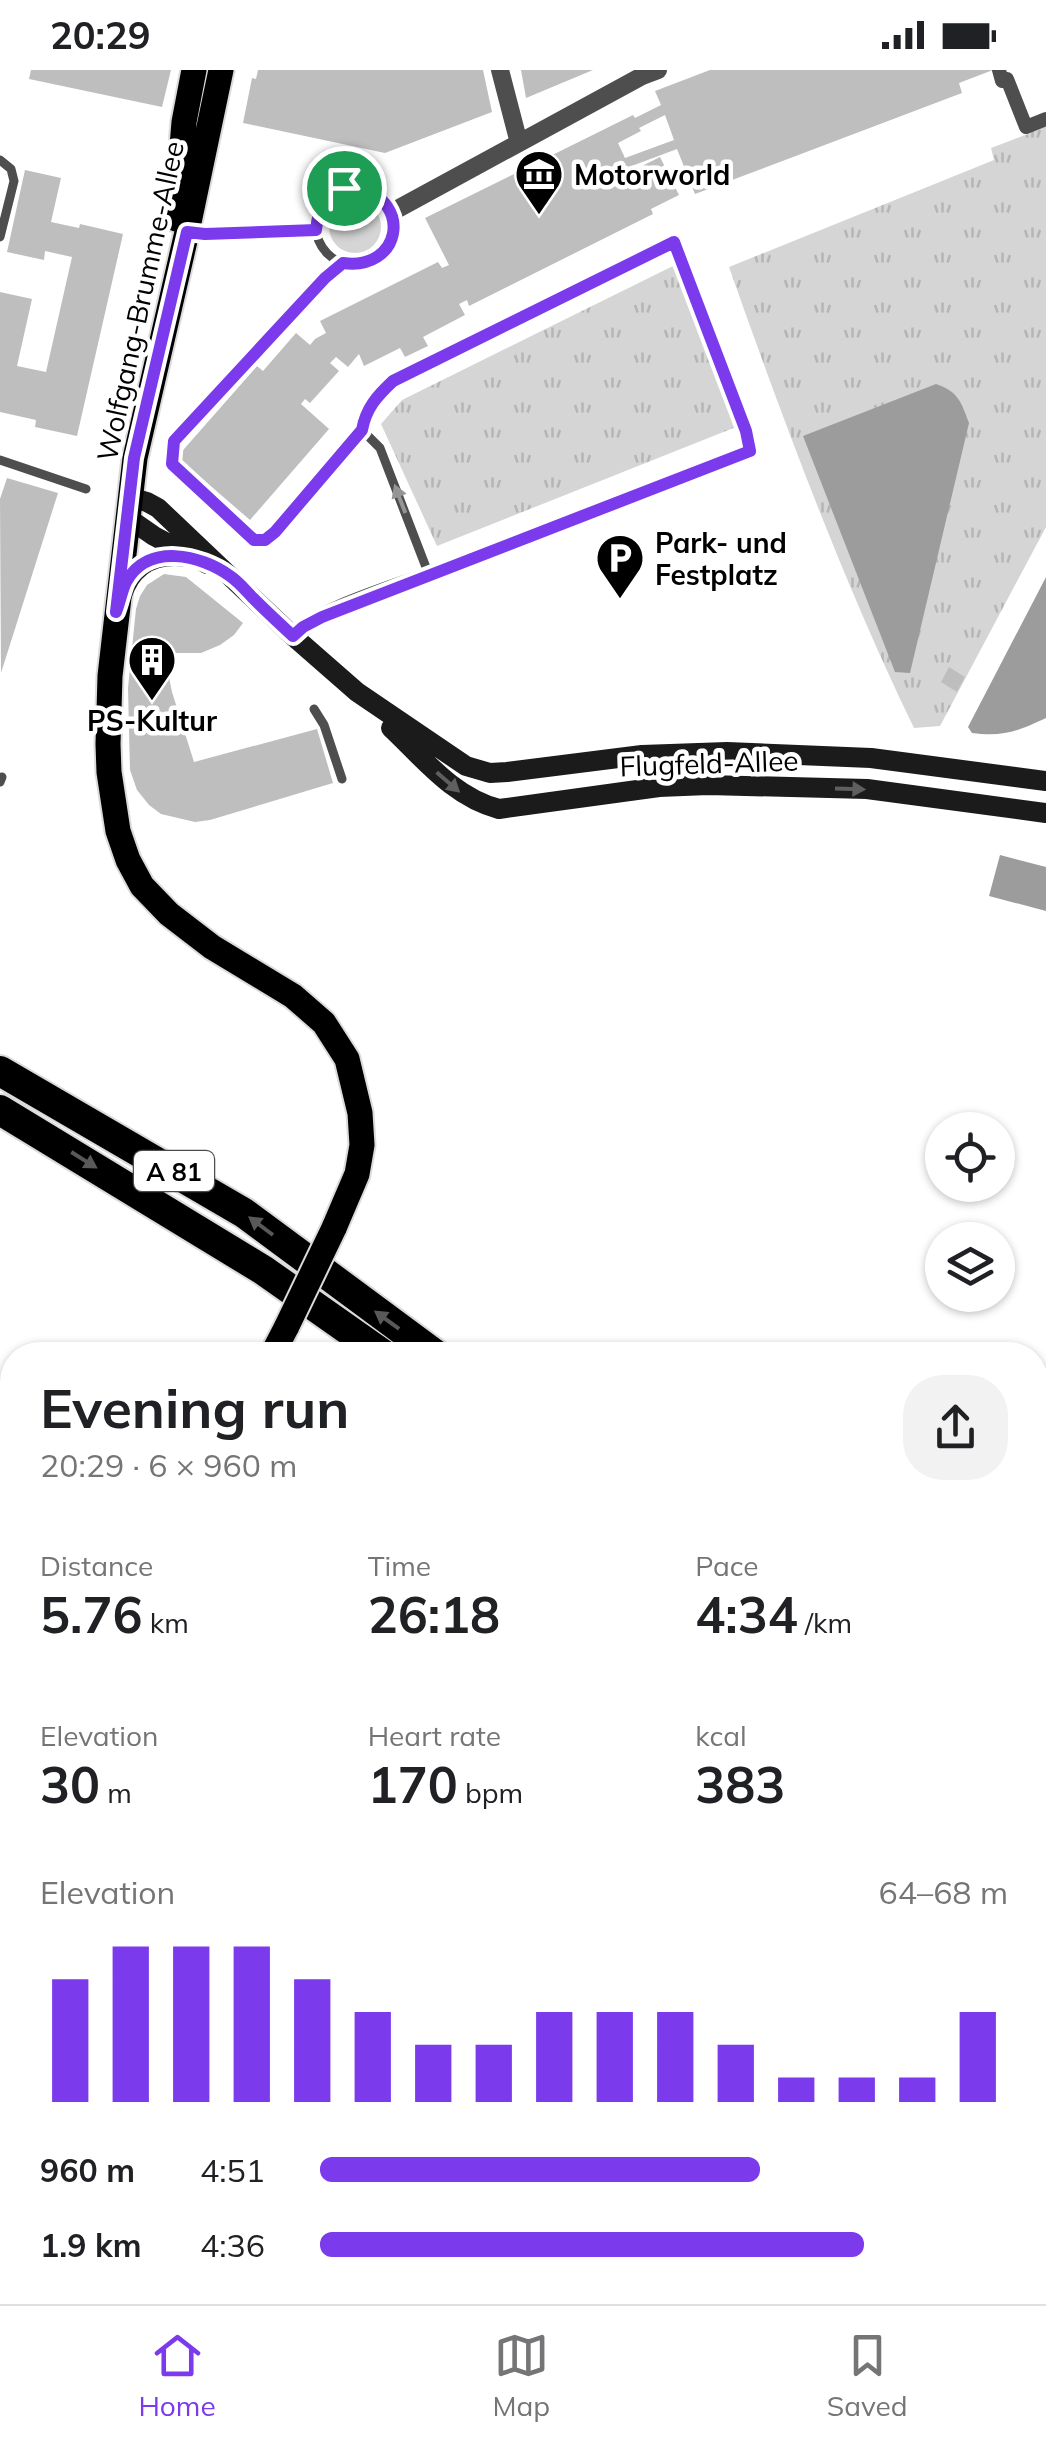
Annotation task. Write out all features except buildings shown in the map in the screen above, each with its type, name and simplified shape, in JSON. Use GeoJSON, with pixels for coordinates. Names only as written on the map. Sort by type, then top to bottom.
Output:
{"type":"FeatureCollection","features":[{"type":"Feature","properties":{"kind":"highway","name":"A 81"},"geometry":{"type":"LineString","coordinates":[[0,1071],[244,1213],[418,1342]]}},
{"type":"Feature","properties":{"kind":"highway","name":"A 81"},"geometry":{"type":"LineString","coordinates":[[0,1110],[263,1270],[365,1342]]}},
{"type":"Feature","properties":{"kind":"highway"},"geometry":{"type":"LineString","coordinates":[[263,1270],[278,1294],[344,1342]]}},
{"type":"Feature","properties":{"kind":"main road","name":"Wolfgang-Brumme-Allee"},"geometry":{"type":"LineString","coordinates":[[169,310],[184,122],[194,70]]}},
{"type":"Feature","properties":{"kind":"main road","name":"Wolfgang-Brumme-Allee"},"geometry":{"type":"LineString","coordinates":[[221,70],[134,458],[116,612],[108,761],[118,831],[142,886],[169,914],[212,946],[294,996],[324,1024],[347,1060],[360,1113],[362,1146],[357,1174],[279,1342]]}},
{"type":"Feature","properties":{"kind":"main road","name":"Flugfeld-Allee"},"geometry":{"type":"LineString","coordinates":[[230,576],[154,536],[129,507],[147,502],[158,508],[357,692],[453,787],[498,809],[639,789],[708,785],[867,789],[1046,813]]}},
{"type":"Feature","properties":{"kind":"main road"},"geometry":{"type":"LineString","coordinates":[[116,612],[126,582],[142,564],[172,555],[197,559]]}},
{"type":"Feature","properties":{"kind":"main road","name":"Flugfeld-Allee"},"geometry":{"type":"LineString","coordinates":[[357,692],[452,758],[490,773],[642,756],[727,752],[871,758],[1046,781]]}},
{"type":"Feature","properties":{"kind":"street"},"geometry":{"type":"LineString","coordinates":[[500,70],[519,143]]}},
{"type":"Feature","properties":{"kind":"street"},"geometry":{"type":"LineString","coordinates":[[392,212],[658,70]]}},
{"type":"Feature","properties":{"kind":"street"},"geometry":{"type":"LineString","coordinates":[[1004,77],[1026,126],[1046,120]]}},
{"type":"Feature","properties":{"kind":"street"},"geometry":{"type":"LineString","coordinates":[[293,636],[322,617],[429,575]]}},
{"type":"Feature","properties":{"kind":"lane"},"geometry":{"type":"LineString","coordinates":[[0,160],[11,170],[14,181],[0,237]]}},
{"type":"Feature","properties":{"kind":"lane"},"geometry":{"type":"LineString","coordinates":[[344,188],[372,191],[392,212],[393,237],[388,248],[368,263],[343,263],[320,244],[316,230],[322,205],[344,188]]}},
{"type":"Feature","properties":{"kind":"lane"},"geometry":{"type":"LineString","coordinates":[[187,232],[316,230]]}},
{"type":"Feature","properties":{"kind":"lane"},"geometry":{"type":"LineString","coordinates":[[343,263],[174,441],[172,464],[254,540],[265,540],[275,532],[362,430],[364,416],[375,398],[393,381],[674,242],[746,431],[750,451],[429,575],[380,448],[362,430]]}},
{"type":"Feature","properties":{"kind":"lane"},"geometry":{"type":"LineString","coordinates":[[0,460],[86,489]]}},
{"type":"Feature","properties":{"kind":"lane"},"geometry":{"type":"LineString","coordinates":[[314,709],[342,779]]}},
{"type":"Feature","properties":{"kind":"green space"},"geometry":{"type":"Polygon","coordinates":[[[1046,120],[1046,527],[940,726],[914,728],[815,500],[729,267],[994,160],[991,148],[1028,134],[1046,120]]]}},
{"type":"Feature","properties":{"kind":"green space"},"geometry":{"type":"Polygon","coordinates":[[[355,201],[374,208],[381,227],[374,246],[355,253],[336,246],[329,227],[336,208],[355,201]]]}},
{"type":"Feature","properties":{"kind":"green space"},"geometry":{"type":"Polygon","coordinates":[[[673,266],[736,427],[437,546],[381,424],[402,400],[673,266]]]}},
{"type":"Feature","properties":{"kind":"shaded area"},"geometry":{"type":"Polygon","coordinates":[[[936,384],[958,399],[969,423],[910,673],[895,672],[803,436],[936,384]]]}},
{"type":"Feature","properties":{"kind":"shaded area"},"geometry":{"type":"Polygon","coordinates":[[[1046,577],[1046,718],[1011,732],[972,733],[968,727],[1046,577]]]}},
{"type":"Feature","properties":{"kind":"shaded area"},"geometry":{"type":"Polygon","coordinates":[[[1000,855],[1046,867],[1046,911],[989,896],[1000,855]]]}},
{"type":"Feature","properties":{"kind":"place","name":"Motorworld"},"geometry":{"type":"Point","coordinates":[539,216]}},
{"type":"Feature","properties":{"kind":"place","name":"Park- und Festplatz"},"geometry":{"type":"Point","coordinates":[620,600]}},
{"type":"Feature","properties":{"kind":"place","name":"PS-Kultur"},"geometry":{"type":"Point","coordinates":[152,702]}},
{"type":"Feature","properties":{"kind":"route"},"geometry":{"type":"LineString","coordinates":[[344,188],[372,191],[384,200],[394,224],[388,248],[368,263],[343,263],[325,278],[174,441],[172,464],[254,540],[265,540],[275,532],[362,430],[364,416],[375,398],[393,381],[674,242],[746,431],[750,451],[322,617],[293,636],[230,576],[197,559],[172,555],[155,558],[134,572],[126,582],[116,612],[134,458],[187,232],[316,230],[322,205],[344,188]]}}]}
